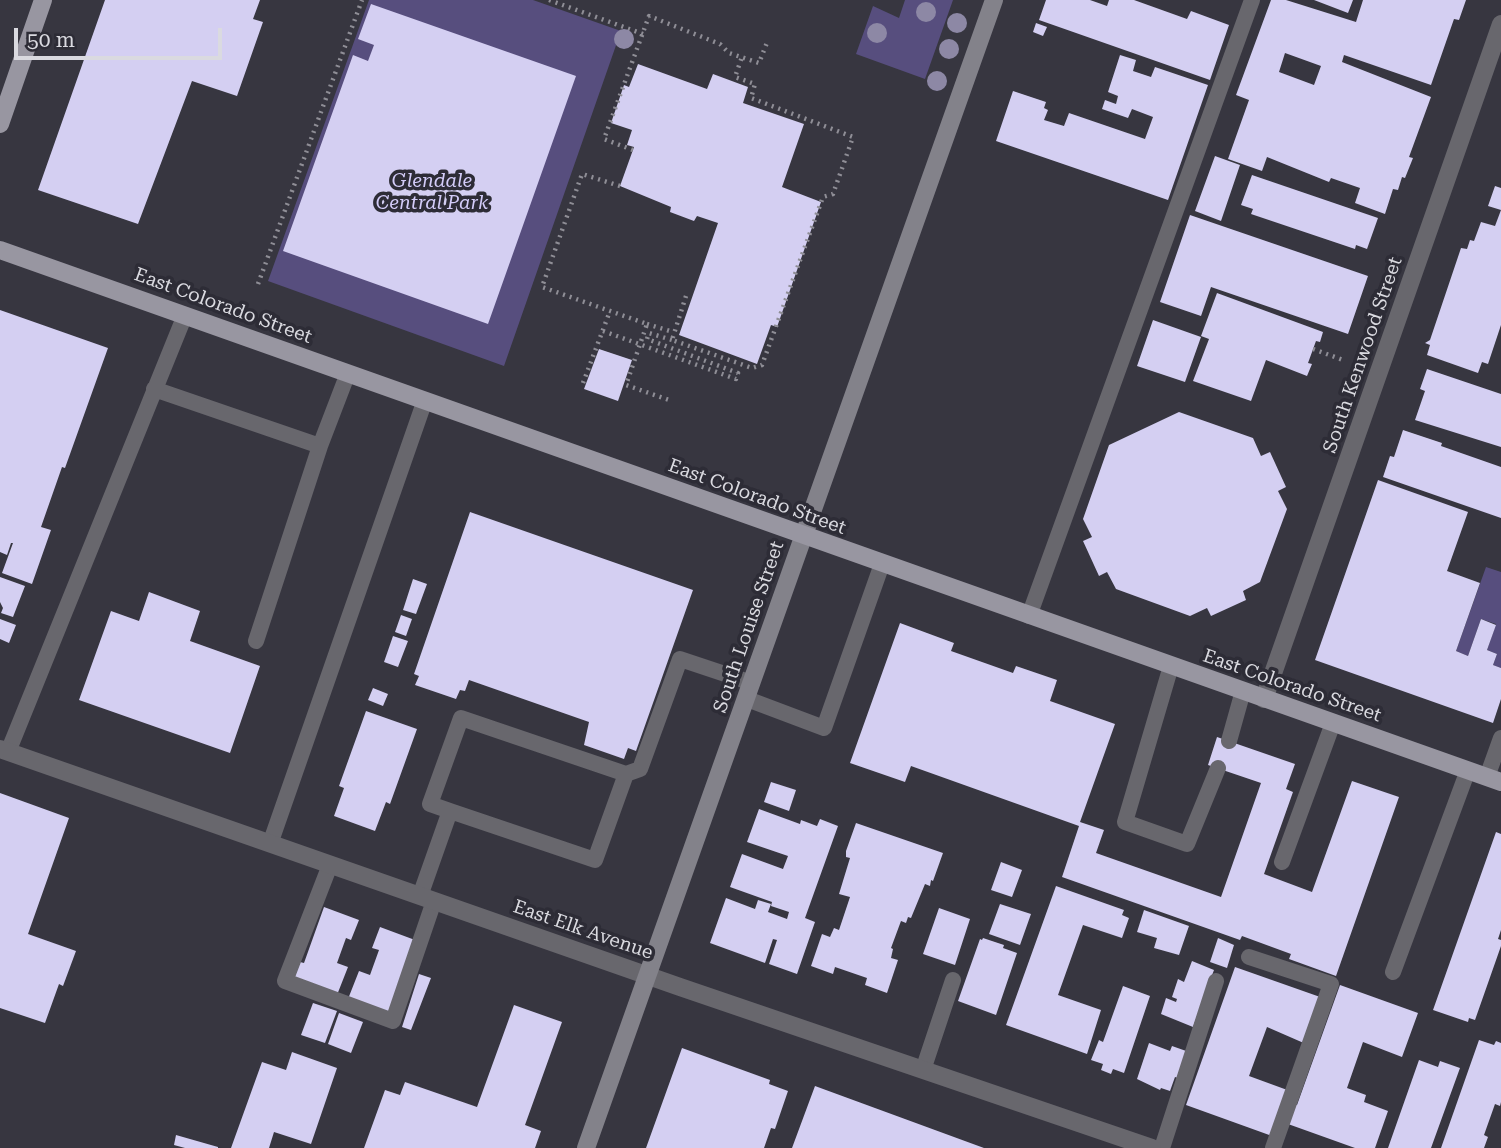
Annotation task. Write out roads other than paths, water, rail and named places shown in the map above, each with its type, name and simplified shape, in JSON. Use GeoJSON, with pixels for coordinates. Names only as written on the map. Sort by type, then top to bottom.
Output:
{"type":"FeatureCollection","features":[{"type":"Feature","properties":{"kind":"main road"},"geometry":{"type":"LineString","coordinates":[[0,124],[43,0]]}},
{"type":"Feature","properties":{"kind":"main road","name":"East Colorado Street"},"geometry":{"type":"LineString","coordinates":[[0,250],[1494,779]]}},
{"type":"Feature","properties":{"kind":"street","name":"South Louise Street"},"geometry":{"type":"LineString","coordinates":[[586,1148],[994,0]]}},
{"type":"Feature","properties":{"kind":"street","name":"South Kenwood Street"},"geometry":{"type":"LineString","coordinates":[[1264,699],[1501,24]]}},
{"type":"Feature","properties":{"kind":"street","name":"East Elk Avenue"},"geometry":{"type":"LineString","coordinates":[[4,750],[646,975],[1152,1148]]}},
{"type":"Feature","properties":{"kind":"lane"},"geometry":{"type":"LineString","coordinates":[[1030,616],[1252,0]]}},
{"type":"Feature","properties":{"kind":"lane"},"geometry":{"type":"LineString","coordinates":[[4,750],[185,315]]}},
{"type":"Feature","properties":{"kind":"lane"},"geometry":{"type":"LineString","coordinates":[[256,641],[320,446],[348,373]]}},
{"type":"Feature","properties":{"kind":"lane"},"geometry":{"type":"LineString","coordinates":[[155,389],[320,446]]}},
{"type":"Feature","properties":{"kind":"lane"},"geometry":{"type":"LineString","coordinates":[[270,844],[425,400]]}},
{"type":"Feature","properties":{"kind":"lane"},"geometry":{"type":"LineString","coordinates":[[626,774],[595,860],[430,804],[461,719],[626,774],[640,769],[680,659],[824,728],[882,564]]}},
{"type":"Feature","properties":{"kind":"lane"},"geometry":{"type":"LineString","coordinates":[[1171,666],[1125,822],[1187,844],[1218,768]]}},
{"type":"Feature","properties":{"kind":"lane"},"geometry":{"type":"LineString","coordinates":[[1229,741],[1243,691]]}},
{"type":"Feature","properties":{"kind":"lane"},"geometry":{"type":"LineString","coordinates":[[1282,862],[1333,723]]}},
{"type":"Feature","properties":{"kind":"lane"},"geometry":{"type":"LineString","coordinates":[[1494,779],[1501,738]]}},
{"type":"Feature","properties":{"kind":"lane"},"geometry":{"type":"LineString","coordinates":[[1393,972],[1468,770]]}},
{"type":"Feature","properties":{"kind":"lane"},"geometry":{"type":"LineString","coordinates":[[330,865],[285,981],[393,1021],[450,811]]}},
{"type":"Feature","properties":{"kind":"lane"},"geometry":{"type":"LineString","coordinates":[[1249,957],[1331,985],[1273,1148]]}},
{"type":"Feature","properties":{"kind":"lane"},"geometry":{"type":"LineString","coordinates":[[923,1070],[953,980]]}},
{"type":"Feature","properties":{"kind":"lane"},"geometry":{"type":"LineString","coordinates":[[1161,1148],[1216,981]]}},
{"type":"Feature","properties":{"kind":"park label","name":"Glendale Central Park"},"geometry":{"type":"Point","coordinates":[432,192]}}]}
